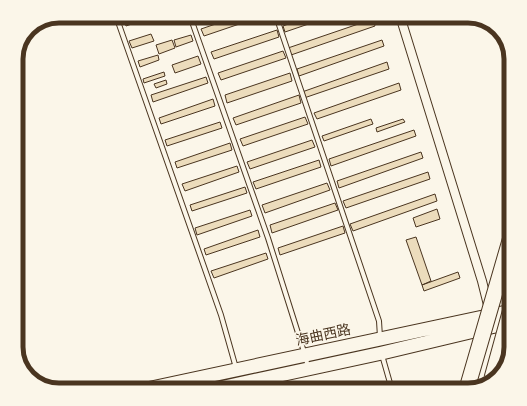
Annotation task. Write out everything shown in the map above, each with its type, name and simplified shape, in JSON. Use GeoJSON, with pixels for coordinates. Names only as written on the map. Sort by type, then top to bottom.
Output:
{"type":"FeatureCollection","features":[{"type":"Feature","properties":{"kind":"highway"},"geometry":{"type":"LineString","coordinates":[[469,383],[504,261]]}},
{"type":"Feature","properties":{"kind":"highway"},"geometry":{"type":"LineString","coordinates":[[494,372],[504,335]]}},
{"type":"Feature","properties":{"kind":"main road","name":"海曲西路"},"geometry":{"type":"LineString","coordinates":[[241,383],[382,354],[491,321],[504,314]]}},
{"type":"Feature","properties":{"kind":"main road","name":"海曲西路"},"geometry":{"type":"LineString","coordinates":[[175,383],[381,338],[491,321],[504,323]]}},
{"type":"Feature","properties":{"kind":"street"},"geometry":{"type":"LineString","coordinates":[[402,23],[480,273],[491,321]]}},
{"type":"Feature","properties":{"kind":"lane"},"geometry":{"type":"LineString","coordinates":[[118,23],[222,315],[236,370],[241,383]]}},
{"type":"Feature","properties":{"kind":"lane"},"geometry":{"type":"LineString","coordinates":[[192,23],[268,238],[305,355],[308,370]]}},
{"type":"Feature","properties":{"kind":"lane"},"geometry":{"type":"LineString","coordinates":[[278,23],[379,321],[382,354],[390,383]]}},
{"type":"Feature","properties":{"kind":"building"},"geometry":{"type":"Polygon","coordinates":[[[125,23],[135,23],[126,26],[125,23]]]}},
{"type":"Feature","properties":{"kind":"building"},"geometry":{"type":"Polygon","coordinates":[[[219,23],[242,23],[204,36],[201,29],[219,23]]]}},
{"type":"Feature","properties":{"kind":"building"},"geometry":{"type":"Polygon","coordinates":[[[291,23],[311,23],[285,32],[283,26],[291,23]]]}},
{"type":"Feature","properties":{"kind":"building"},"geometry":{"type":"Polygon","coordinates":[[[361,23],[374,23],[375,26],[291,55],[288,48],[361,23]]]}},
{"type":"Feature","properties":{"kind":"building"},"geometry":{"type":"Polygon","coordinates":[[[277,30],[279,37],[214,59],[211,52],[277,30]]]}},
{"type":"Feature","properties":{"kind":"building"},"geometry":{"type":"Polygon","coordinates":[[[151,34],[154,41],[132,48],[129,41],[151,34]]]}},
{"type":"Feature","properties":{"kind":"building"},"geometry":{"type":"Polygon","coordinates":[[[191,35],[193,41],[176,47],[174,40],[191,35]]]}},
{"type":"Feature","properties":{"kind":"building"},"geometry":{"type":"Polygon","coordinates":[[[172,40],[175,48],[159,54],[156,45],[172,40]]]}},
{"type":"Feature","properties":{"kind":"building"},"geometry":{"type":"Polygon","coordinates":[[[382,40],[384,46],[299,76],[297,69],[382,40]]]}},
{"type":"Feature","properties":{"kind":"building"},"geometry":{"type":"Polygon","coordinates":[[[283,51],[286,58],[221,80],[218,73],[283,51]]]}},
{"type":"Feature","properties":{"kind":"building"},"geometry":{"type":"Polygon","coordinates":[[[158,55],[159,60],[140,67],[138,61],[158,55]]]}},
{"type":"Feature","properties":{"kind":"building"},"geometry":{"type":"Polygon","coordinates":[[[198,56],[201,64],[175,73],[172,65],[198,56]]]}},
{"type":"Feature","properties":{"kind":"building"},"geometry":{"type":"Polygon","coordinates":[[[387,62],[389,69],[304,98],[302,92],[387,62]]]}},
{"type":"Feature","properties":{"kind":"building"},"geometry":{"type":"Polygon","coordinates":[[[164,72],[165,76],[144,83],[143,79],[164,72]]]}},
{"type":"Feature","properties":{"kind":"building"},"geometry":{"type":"Polygon","coordinates":[[[290,73],[292,81],[227,103],[225,95],[290,73]]]}},
{"type":"Feature","properties":{"kind":"building"},"geometry":{"type":"Polygon","coordinates":[[[206,77],[208,83],[153,102],[151,95],[206,77]]]}},
{"type":"Feature","properties":{"kind":"building"},"geometry":{"type":"Polygon","coordinates":[[[166,80],[167,84],[156,88],[154,84],[166,80]]]}},
{"type":"Feature","properties":{"kind":"building"},"geometry":{"type":"Polygon","coordinates":[[[399,83],[401,90],[317,119],[314,113],[399,83]]]}},
{"type":"Feature","properties":{"kind":"building"},"geometry":{"type":"Polygon","coordinates":[[[299,95],[301,103],[236,125],[233,118],[299,95]]]}},
{"type":"Feature","properties":{"kind":"building"},"geometry":{"type":"Polygon","coordinates":[[[213,99],[215,106],[161,124],[159,118],[213,99]]]}},
{"type":"Feature","properties":{"kind":"building"},"geometry":{"type":"Polygon","coordinates":[[[305,117],[308,124],[243,146],[240,139],[305,117]]]}},
{"type":"Feature","properties":{"kind":"building"},"geometry":{"type":"Polygon","coordinates":[[[371,119],[373,124],[324,141],[322,136],[371,119]]]}},
{"type":"Feature","properties":{"kind":"building"},"geometry":{"type":"Polygon","coordinates":[[[403,119],[405,122],[377,132],[376,128],[403,119]]]}},
{"type":"Feature","properties":{"kind":"building"},"geometry":{"type":"Polygon","coordinates":[[[220,122],[222,128],[167,146],[165,140],[220,122]]]}},
{"type":"Feature","properties":{"kind":"building"},"geometry":{"type":"Polygon","coordinates":[[[414,130],[416,136],[331,166],[329,159],[414,130]]]}},
{"type":"Feature","properties":{"kind":"building"},"geometry":{"type":"Polygon","coordinates":[[[312,140],[315,147],[250,169],[247,162],[312,140]]]}},
{"type":"Feature","properties":{"kind":"building"},"geometry":{"type":"Polygon","coordinates":[[[230,143],[232,150],[177,168],[175,162],[230,143]]]}},
{"type":"Feature","properties":{"kind":"building"},"geometry":{"type":"Polygon","coordinates":[[[421,152],[423,158],[339,188],[337,181],[421,152]]]}},
{"type":"Feature","properties":{"kind":"building"},"geometry":{"type":"Polygon","coordinates":[[[319,160],[321,167],[256,189],[253,182],[319,160]]]}},
{"type":"Feature","properties":{"kind":"building"},"geometry":{"type":"Polygon","coordinates":[[[237,166],[239,172],[185,191],[182,184],[237,166]]]}},
{"type":"Feature","properties":{"kind":"building"},"geometry":{"type":"Polygon","coordinates":[[[428,172],[430,179],[346,208],[343,201],[428,172]]]}},
{"type":"Feature","properties":{"kind":"building"},"geometry":{"type":"Polygon","coordinates":[[[327,183],[330,190],[265,213],[262,205],[327,183]]]}},
{"type":"Feature","properties":{"kind":"building"},"geometry":{"type":"Polygon","coordinates":[[[245,187],[247,193],[192,211],[190,205],[245,187]]]}},
{"type":"Feature","properties":{"kind":"building"},"geometry":{"type":"Polygon","coordinates":[[[435,194],[437,201],[353,231],[350,224],[435,194]]]}},
{"type":"Feature","properties":{"kind":"building"},"geometry":{"type":"Polygon","coordinates":[[[335,203],[338,210],[272,233],[270,225],[335,203]]]}},
{"type":"Feature","properties":{"kind":"building"},"geometry":{"type":"Polygon","coordinates":[[[437,209],[440,219],[416,227],[413,218],[437,209]]]}},
{"type":"Feature","properties":{"kind":"building"},"geometry":{"type":"Polygon","coordinates":[[[250,210],[252,216],[197,235],[195,228],[250,210]]]}},
{"type":"Feature","properties":{"kind":"building"},"geometry":{"type":"Polygon","coordinates":[[[343,226],[345,233],[280,255],[278,248],[343,226]]]}},
{"type":"Feature","properties":{"kind":"building"},"geometry":{"type":"Polygon","coordinates":[[[258,230],[260,237],[206,255],[204,249],[258,230]]]}},
{"type":"Feature","properties":{"kind":"building"},"geometry":{"type":"Polygon","coordinates":[[[416,237],[431,281],[422,285],[406,240],[416,237]]]}},
{"type":"Feature","properties":{"kind":"building"},"geometry":{"type":"Polygon","coordinates":[[[266,253],[268,259],[214,278],[211,271],[266,253]]]}},
{"type":"Feature","properties":{"kind":"building"},"geometry":{"type":"Polygon","coordinates":[[[458,272],[460,278],[424,291],[422,285],[458,272]]]}}]}
